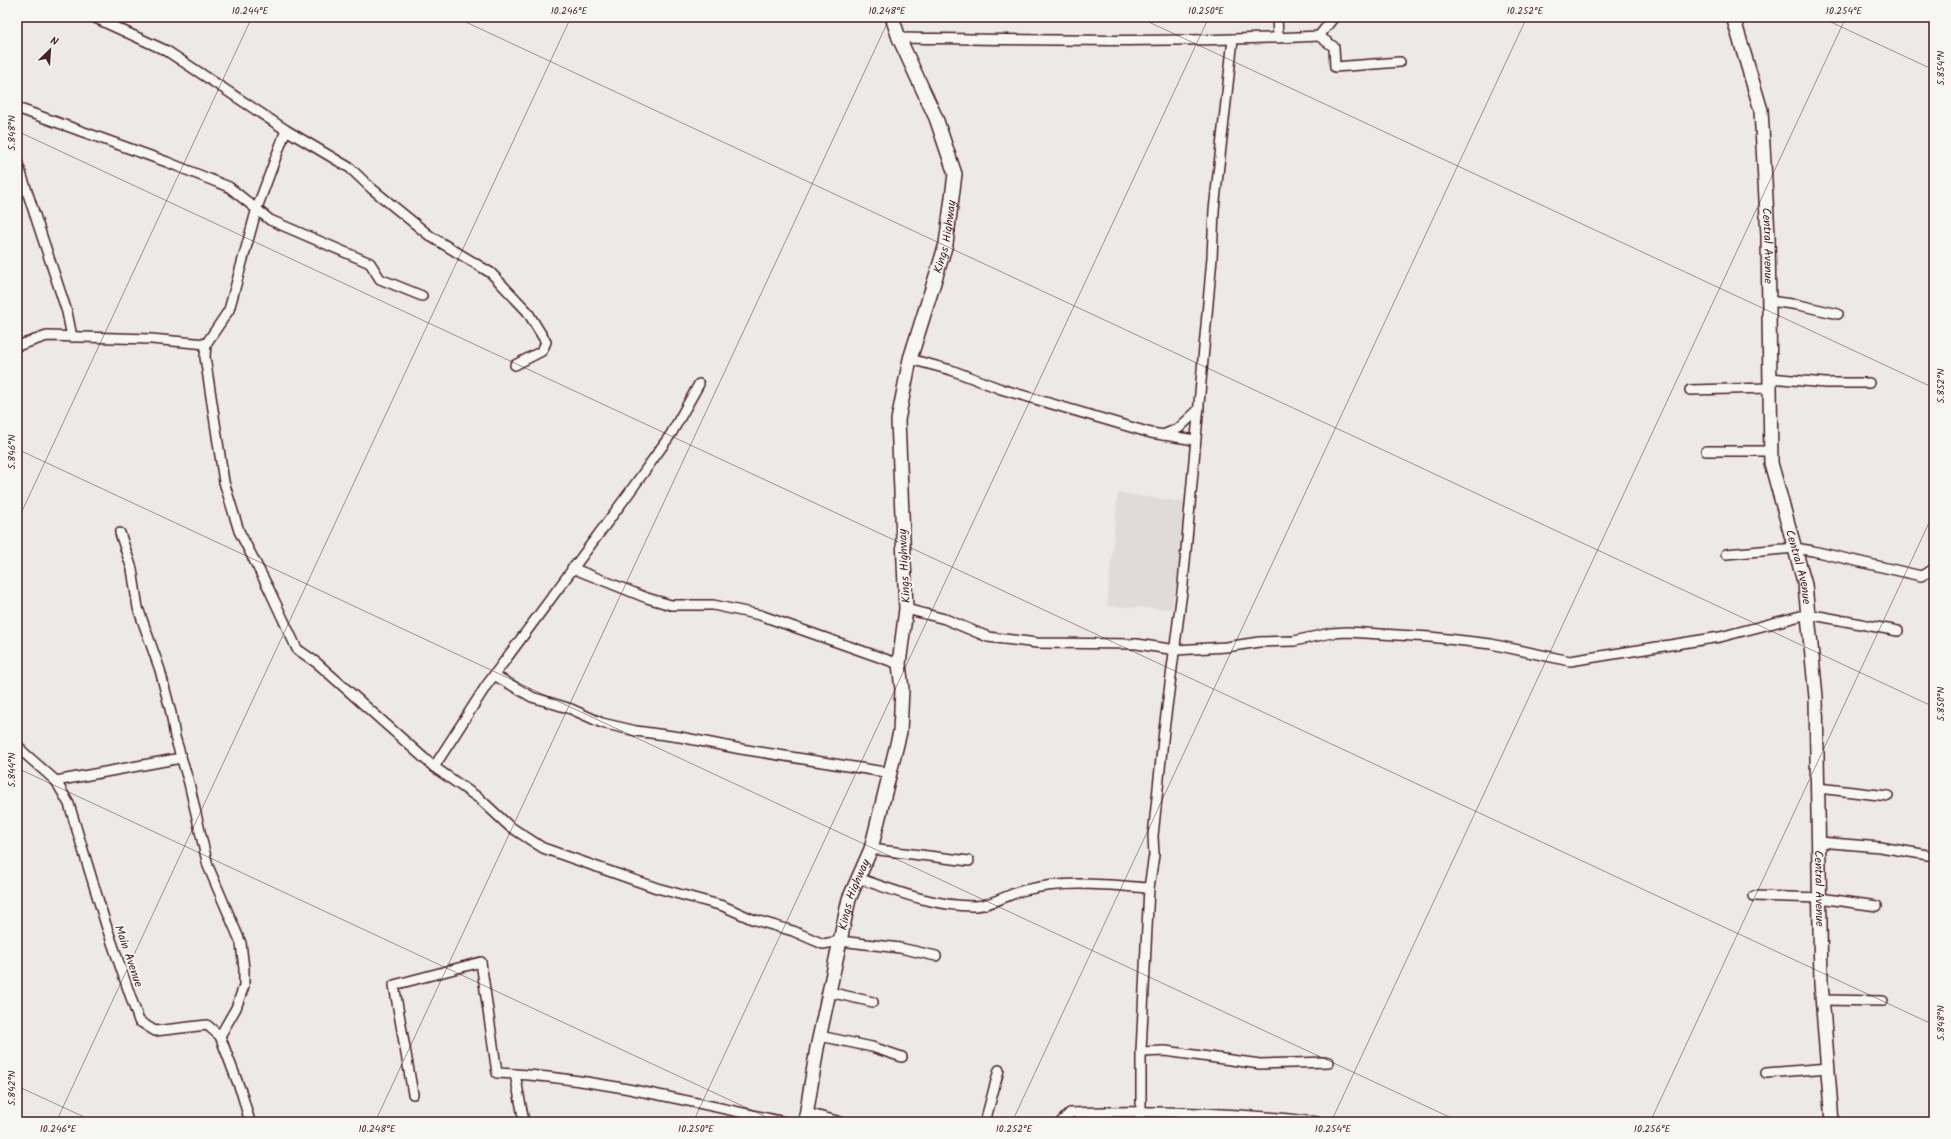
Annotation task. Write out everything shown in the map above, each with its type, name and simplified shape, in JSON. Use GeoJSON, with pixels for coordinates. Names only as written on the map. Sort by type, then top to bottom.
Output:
{"type":"FeatureCollection","features":[{"type":"Feature","properties":{"kind":"street"},"geometry":{"type":"LineString","coordinates":[[93,17],[166,51],[286,130],[350,168],[371,188],[430,236],[491,273],[527,310],[546,342],[542,351],[516,365]]}},
{"type":"Feature","properties":{"kind":"street","name":"Kings Highway"},"geometry":{"type":"LineString","coordinates":[[806,1118],[820,1036],[849,899],[871,849],[900,732],[902,689],[899,664],[906,609],[898,420],[910,359],[946,244],[955,174],[936,118],[899,38],[892,17]]}},
{"type":"Feature","properties":{"kind":"street"},"geometry":{"type":"LineString","coordinates":[[1278,17],[1278,38]]}},
{"type":"Feature","properties":{"kind":"street"},"geometry":{"type":"LineString","coordinates":[[1319,36],[1334,17]]}},
{"type":"Feature","properties":{"kind":"street","name":"Central Avenue"},"geometry":{"type":"LineString","coordinates":[[1733,17],[1761,110],[1768,235],[1771,463],[1805,586],[1816,697],[1823,1000],[1832,1122]]}},
{"type":"Feature","properties":{"kind":"street"},"geometry":{"type":"LineString","coordinates":[[899,38],[1072,41],[1233,39],[1319,36],[1334,47],[1335,67],[1400,62]]}},
{"type":"Feature","properties":{"kind":"street"},"geometry":{"type":"LineString","coordinates":[[1139,1122],[1141,1110],[1149,888],[1154,855],[1153,836],[1162,744],[1176,650],[1183,584],[1212,258],[1211,250],[1215,204],[1233,39]]}},
{"type":"Feature","properties":{"kind":"street"},"geometry":{"type":"LineString","coordinates":[[17,108],[167,162],[229,187],[270,220],[370,263],[380,279],[422,296]]}},
{"type":"Feature","properties":{"kind":"street"},"geometry":{"type":"LineString","coordinates":[[286,130],[256,208],[230,310],[206,344],[205,357],[224,482],[239,531],[269,589],[297,649],[317,663],[434,767],[480,799],[509,826],[543,848],[657,888],[722,906],[752,919],[793,931],[823,944],[840,941],[900,948],[936,956]]}},
{"type":"Feature","properties":{"kind":"street"},"geometry":{"type":"LineString","coordinates":[[17,161],[67,312],[72,337]]}},
{"type":"Feature","properties":{"kind":"street"},"geometry":{"type":"LineString","coordinates":[[1769,301],[1799,305],[1838,314]]}},
{"type":"Feature","properties":{"kind":"street"},"geometry":{"type":"LineString","coordinates":[[17,346],[47,336],[151,339],[206,344]]}},
{"type":"Feature","properties":{"kind":"street"},"geometry":{"type":"LineString","coordinates":[[910,359],[951,370],[1001,389],[1087,415],[1163,435],[1195,440]]}},
{"type":"Feature","properties":{"kind":"street"},"geometry":{"type":"LineString","coordinates":[[1690,390],[1770,383],[1869,383]]}},
{"type":"Feature","properties":{"kind":"street"},"geometry":{"type":"LineString","coordinates":[[434,767],[494,675],[671,434],[699,384]]}},
{"type":"Feature","properties":{"kind":"street"},"geometry":{"type":"LineString","coordinates":[[1163,435],[1179,428],[1199,409]]}},
{"type":"Feature","properties":{"kind":"street"},"geometry":{"type":"LineString","coordinates":[[1706,451],[1771,450]]}},
{"type":"Feature","properties":{"kind":"street"},"geometry":{"type":"LineString","coordinates":[[120,533],[132,569],[138,608],[160,670],[181,758],[189,783],[208,866],[241,943],[244,986],[236,1008],[220,1036],[242,1094],[250,1122]]}},
{"type":"Feature","properties":{"kind":"street"},"geometry":{"type":"LineString","coordinates":[[1726,554],[1795,548],[1813,550],[1921,576],[1934,569]]}},
{"type":"Feature","properties":{"kind":"street"},"geometry":{"type":"LineString","coordinates":[[572,568],[653,600],[671,605],[714,605],[760,615],[817,637],[899,664]]}},
{"type":"Feature","properties":{"kind":"street"},"geometry":{"type":"LineString","coordinates":[[906,609],[945,619],[988,637],[1037,643],[1137,644],[1176,650],[1226,647],[1259,642],[1294,641],[1331,633],[1348,632],[1430,637],[1490,644],[1570,661],[1720,637],[1808,614],[1898,631]]}},
{"type":"Feature","properties":{"kind":"street"},"geometry":{"type":"LineString","coordinates":[[494,675],[532,697],[570,709],[602,723],[636,731],[891,773]]}},
{"type":"Feature","properties":{"kind":"street","name":"Main Avenue"},"geometry":{"type":"LineString","coordinates":[[17,744],[20,752],[56,782],[69,804],[106,925],[139,1021],[155,1031],[208,1025],[220,1036]]}},
{"type":"Feature","properties":{"kind":"street"},"geometry":{"type":"LineString","coordinates":[[56,782],[181,758]]}},
{"type":"Feature","properties":{"kind":"street"},"geometry":{"type":"LineString","coordinates":[[1818,788],[1888,796]]}},
{"type":"Feature","properties":{"kind":"street"},"geometry":{"type":"LineString","coordinates":[[1819,842],[1880,847],[1934,856]]}},
{"type":"Feature","properties":{"kind":"street"},"geometry":{"type":"LineString","coordinates":[[871,849],[969,861]]}},
{"type":"Feature","properties":{"kind":"street"},"geometry":{"type":"LineString","coordinates":[[858,878],[906,895],[945,903],[976,906],[991,903],[1025,890],[1068,884],[1149,888]]}},
{"type":"Feature","properties":{"kind":"street"},"geometry":{"type":"LineString","coordinates":[[1754,896],[1820,898],[1877,906]]}},
{"type":"Feature","properties":{"kind":"street"},"geometry":{"type":"LineString","coordinates":[[413,1094],[394,985],[481,962],[497,1073],[536,1075],[602,1084],[785,1122]]}},
{"type":"Feature","properties":{"kind":"street"},"geometry":{"type":"LineString","coordinates":[[829,992],[873,1002]]}},
{"type":"Feature","properties":{"kind":"street"},"geometry":{"type":"LineString","coordinates":[[1823,1000],[1883,1001]]}},
{"type":"Feature","properties":{"kind":"street"},"geometry":{"type":"LineString","coordinates":[[820,1036],[872,1047],[902,1056]]}},
{"type":"Feature","properties":{"kind":"street"},"geometry":{"type":"LineString","coordinates":[[1142,1052],[1165,1051],[1260,1064],[1329,1062]]}},
{"type":"Feature","properties":{"kind":"street"},"geometry":{"type":"LineString","coordinates":[[1766,1073],[1828,1068]]}},
{"type":"Feature","properties":{"kind":"street"},"geometry":{"type":"LineString","coordinates":[[985,1122],[999,1070]]}},
{"type":"Feature","properties":{"kind":"street"},"geometry":{"type":"LineString","coordinates":[[514,1074],[524,1122]]}},
{"type":"Feature","properties":{"kind":"street"},"geometry":{"type":"LineString","coordinates":[[1061,1122],[1070,1112],[1141,1110],[1317,1122]]}},
{"type":"Feature","properties":{"kind":"street"},"geometry":{"type":"LineString","coordinates":[[806,1118],[841,1122]]}},
{"type":"Feature","properties":{"kind":"shaded area"},"geometry":{"type":"Polygon","coordinates":[[[1118,493],[1189,503],[1172,609],[1107,606],[1118,493]]]}}]}
